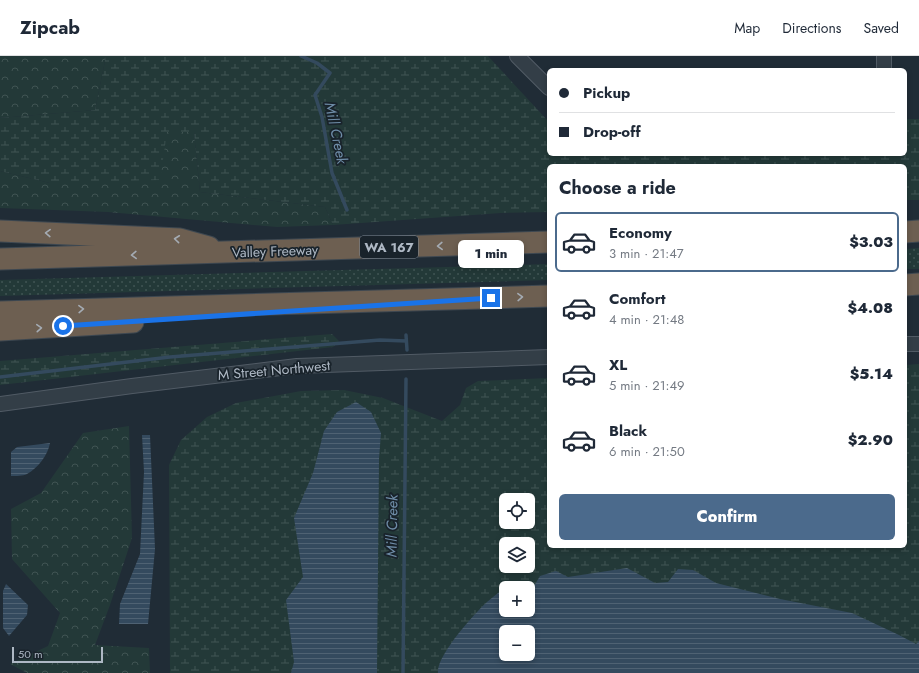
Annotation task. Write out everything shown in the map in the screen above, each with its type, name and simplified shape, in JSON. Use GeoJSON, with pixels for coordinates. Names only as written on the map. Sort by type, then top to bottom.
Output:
{"type":"FeatureCollection","features":[{"type":"Feature","properties":{"kind":"highway"},"geometry":{"type":"LineString","coordinates":[[0,231],[180,239],[228,252]]}},
{"type":"Feature","properties":{"kind":"highway"},"geometry":{"type":"LineString","coordinates":[[907,232],[919,231]]}},
{"type":"Feature","properties":{"kind":"highway","name":"Valley Freeway"},"geometry":{"type":"LineString","coordinates":[[0,259],[547,242]]}},
{"type":"Feature","properties":{"kind":"highway"},"geometry":{"type":"LineString","coordinates":[[907,285],[919,284]]}},
{"type":"Feature","properties":{"kind":"highway"},"geometry":{"type":"LineString","coordinates":[[0,312],[547,296]]}},
{"type":"Feature","properties":{"kind":"highway"},"geometry":{"type":"LineString","coordinates":[[0,330],[491,298]]}},
{"type":"Feature","properties":{"kind":"street"},"geometry":{"type":"LineString","coordinates":[[517,56],[547,86]]}},
{"type":"Feature","properties":{"kind":"street"},"geometry":{"type":"LineString","coordinates":[[884,56],[884,68]]}},
{"type":"Feature","properties":{"kind":"street"},"geometry":{"type":"LineString","coordinates":[[907,344],[919,344]]}},
{"type":"Feature","properties":{"kind":"street","name":"M Street Northwest"},"geometry":{"type":"LineString","coordinates":[[0,404],[297,366],[547,357]]}},
{"type":"Feature","properties":{"kind":"green space"},"geometry":{"type":"Polygon","coordinates":[[[0,56],[106,56],[95,110],[0,118],[0,56]]]}},
{"type":"Feature","properties":{"kind":"green space"},"geometry":{"type":"Polygon","coordinates":[[[106,56],[488,56],[547,120],[547,156],[907,156],[907,119],[919,119],[919,200],[907,200],[907,164],[547,164],[547,212],[501,213],[333,225],[325,207],[200,192],[194,132],[167,132],[160,180],[50,183],[0,171],[0,118],[95,110],[106,56]]]}},
{"type":"Feature","properties":{"kind":"green space"},"geometry":{"type":"Polygon","coordinates":[[[167,132],[194,132],[200,192],[325,207],[333,225],[277,227],[108,212],[0,208],[0,171],[50,183],[167,132]]]}},
{"type":"Feature","properties":{"kind":"green space"},"geometry":{"type":"Polygon","coordinates":[[[919,248],[919,269],[907,269],[907,249],[919,248]]]}},
{"type":"Feature","properties":{"kind":"green space"},"geometry":{"type":"Polygon","coordinates":[[[547,264],[547,280],[0,296],[0,280],[547,264]]]}},
{"type":"Feature","properties":{"kind":"green space"},"geometry":{"type":"Polygon","coordinates":[[[332,334],[339,341],[333,347],[0,385],[0,361],[332,334]]]}},
{"type":"Feature","properties":{"kind":"green space"},"geometry":{"type":"Polygon","coordinates":[[[919,364],[919,673],[170,673],[169,465],[181,440],[207,417],[236,403],[301,391],[344,390],[383,398],[442,421],[460,405],[466,388],[478,381],[547,378],[547,548],[907,548],[907,365],[919,364]]]}},
{"type":"Feature","properties":{"kind":"green space"},"geometry":{"type":"Polygon","coordinates":[[[129,426],[132,538],[95,645],[149,648],[150,673],[27,673],[10,664],[48,646],[60,613],[12,559],[11,509],[41,493],[83,433],[129,426]]]}},
{"type":"Feature","properties":{"kind":"water"},"geometry":{"type":"Polygon","coordinates":[[[356,402],[371,412],[381,433],[379,459],[377,673],[291,673],[294,662],[286,600],[303,577],[294,518],[313,473],[324,431],[337,412],[356,402]]]}},
{"type":"Feature","properties":{"kind":"water"},"geometry":{"type":"Polygon","coordinates":[[[142,435],[150,435],[155,549],[148,624],[119,624],[120,604],[140,554],[144,472],[142,435]]]}},
{"type":"Feature","properties":{"kind":"water"},"geometry":{"type":"Polygon","coordinates":[[[50,443],[42,461],[35,468],[25,475],[11,476],[11,452],[17,447],[50,443]]]}},
{"type":"Feature","properties":{"kind":"water"},"geometry":{"type":"Polygon","coordinates":[[[627,568],[655,583],[668,582],[678,569],[693,570],[716,583],[780,599],[852,613],[916,644],[919,641],[919,673],[438,673],[443,656],[449,646],[465,625],[487,602],[499,592],[499,617],[535,617],[535,584],[540,576],[556,571],[568,577],[627,568]]]}},
{"type":"Feature","properties":{"kind":"water"},"geometry":{"type":"Polygon","coordinates":[[[6,584],[28,605],[27,615],[9,636],[3,628],[3,591],[6,584]]]}},
{"type":"Feature","properties":{"kind":"waterway","name":"Mill Creek"},"geometry":{"type":"LineString","coordinates":[[301,56],[317,63],[330,73],[315,95],[322,117],[332,173],[347,210]]}},
{"type":"Feature","properties":{"kind":"waterway","name":"Mill Creek"},"geometry":{"type":"LineString","coordinates":[[406,335],[407,350]]}},
{"type":"Feature","properties":{"kind":"waterway"},"geometry":{"type":"LineString","coordinates":[[0,377],[170,357],[380,340],[406,341]]}},
{"type":"Feature","properties":{"kind":"waterway","name":"Mill Creek"},"geometry":{"type":"LineString","coordinates":[[403,673],[406,379]]}},
{"type":"Feature","properties":{"kind":"route"},"geometry":{"type":"LineString","coordinates":[[63,326],[491,298]]}}]}
